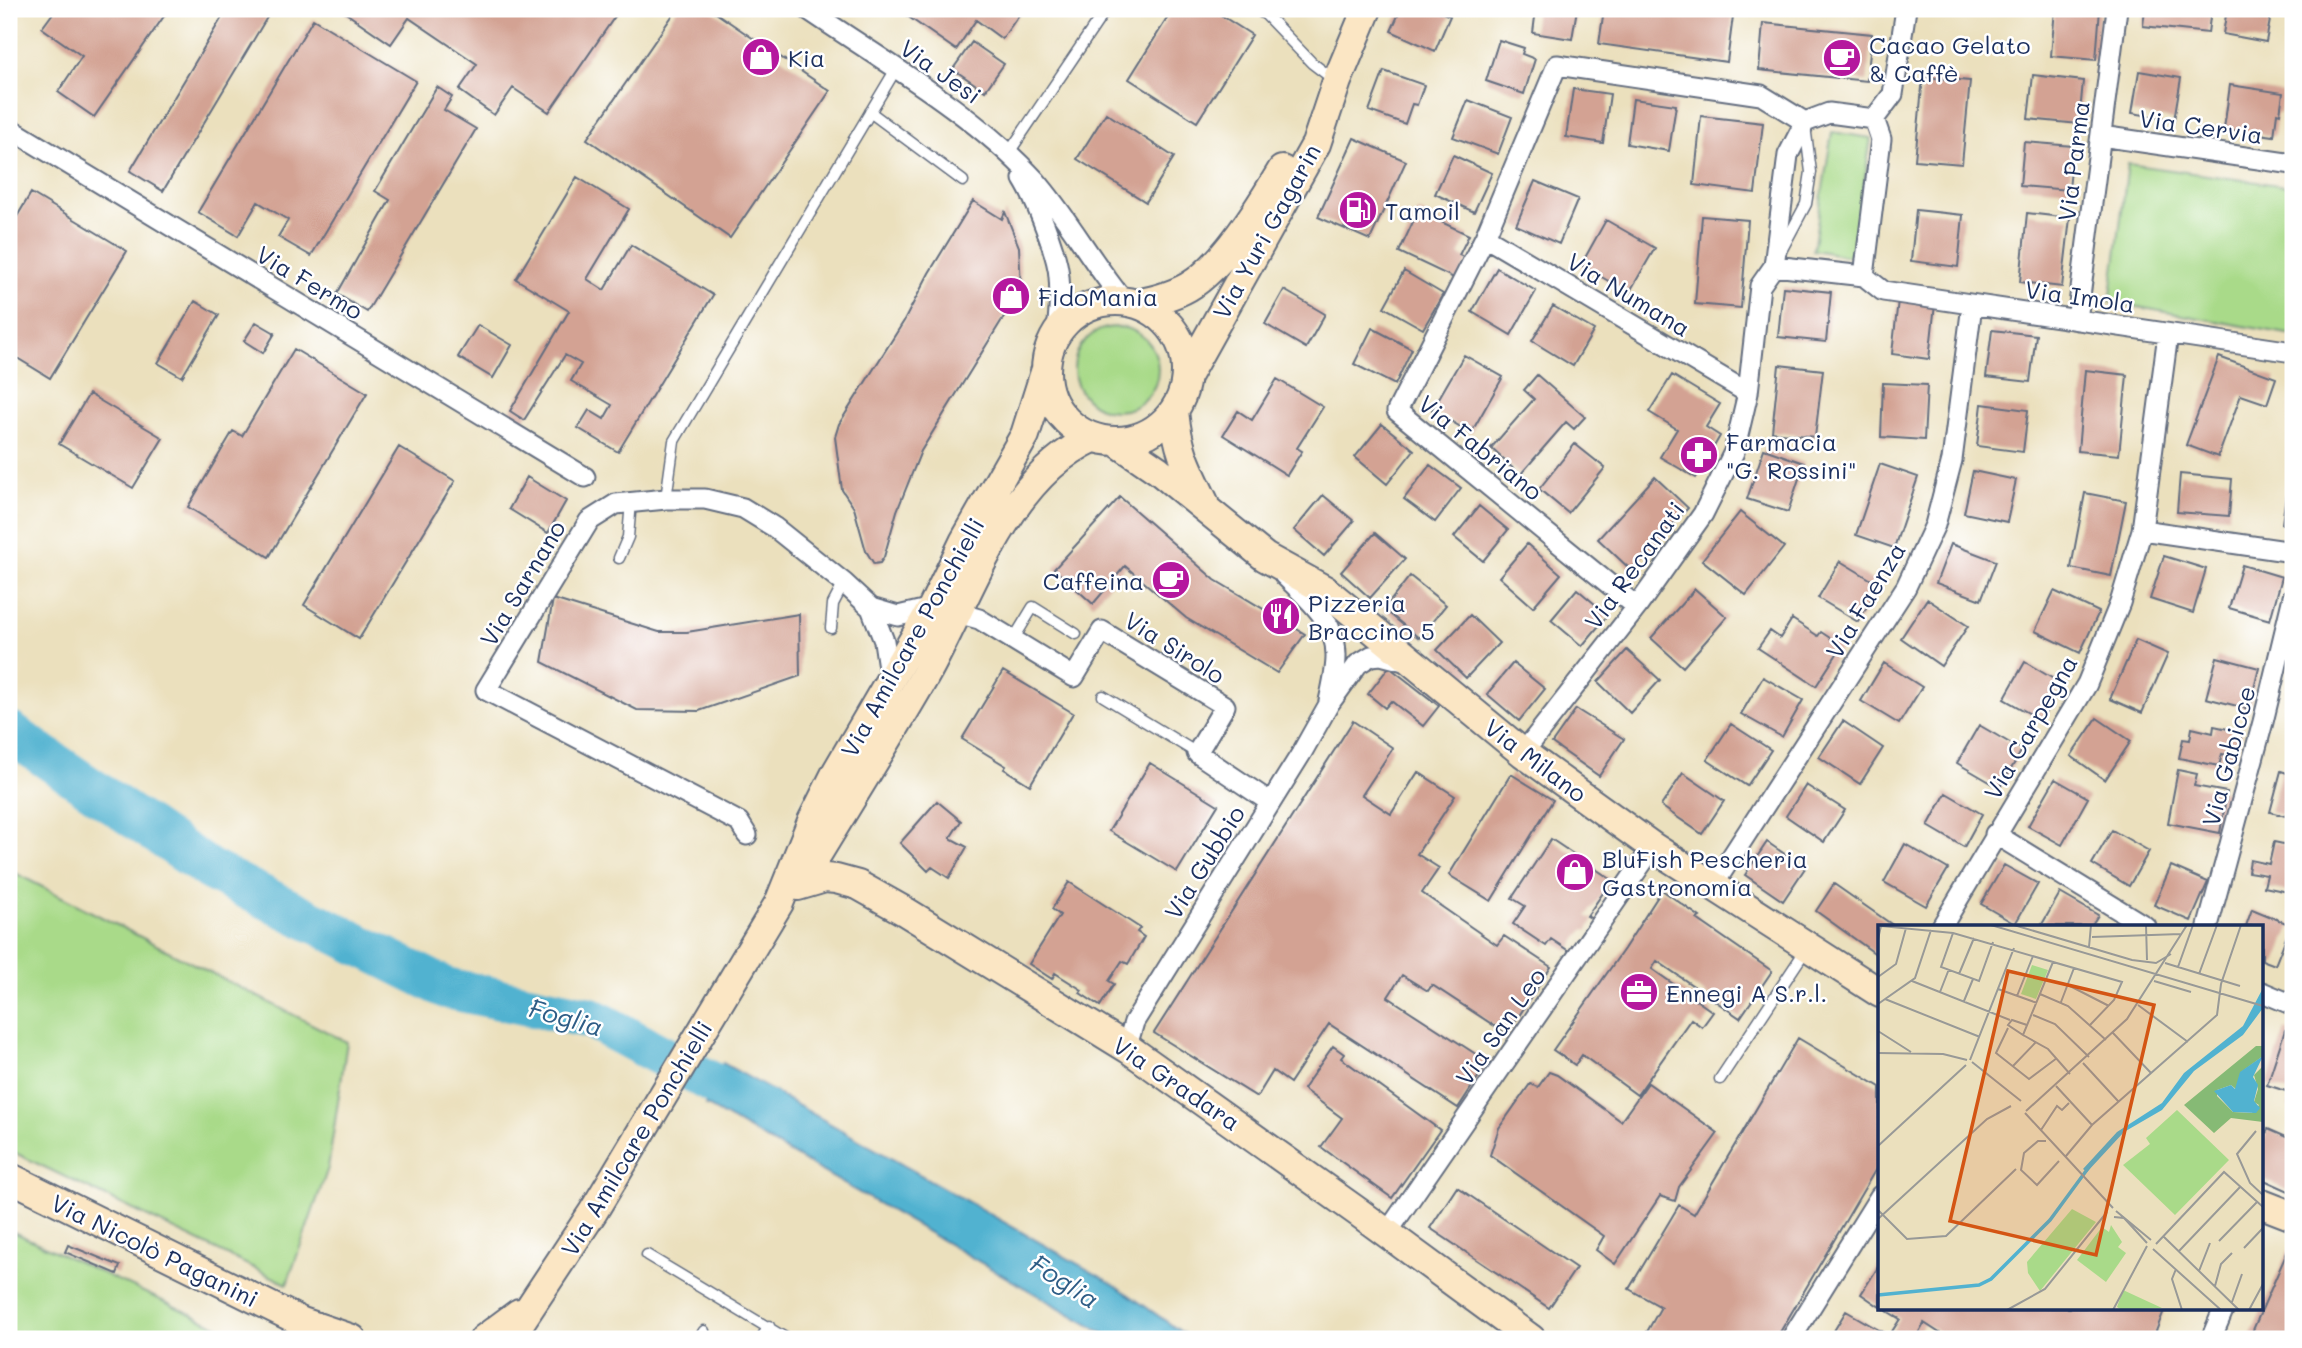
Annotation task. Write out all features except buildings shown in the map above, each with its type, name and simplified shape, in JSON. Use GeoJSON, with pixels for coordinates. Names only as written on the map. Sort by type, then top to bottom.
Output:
{"type":"FeatureCollection","features":[{"type":"Feature","properties":{"kind":"main road","name":"Via Yuri Gagarin"},"geometry":{"type":"LineString","coordinates":[[1186,377],[1316,144],[1337,81],[1367,9]]}},
{"type":"Feature","properties":{"kind":"main road","name":"Via Yuri Gagarin"},"geometry":{"type":"LineString","coordinates":[[1131,302],[1164,298],[1190,286],[1214,264],[1248,225],[1337,81]]}},
{"type":"Feature","properties":{"kind":"main road"},"geometry":{"type":"LineString","coordinates":[[1131,302],[1158,315],[1174,332],[1186,361],[1186,377],[1174,411],[1155,430],[1130,440],[1105,440],[1080,432],[1059,413],[1049,393],[1045,372],[1048,351],[1065,322],[1086,307],[1098,303],[1131,302]]}},
{"type":"Feature","properties":{"kind":"main road","name":"Via Amilcare Ponchielli"},"geometry":{"type":"LineString","coordinates":[[509,1339],[593,1212],[910,701],[945,610],[964,542],[1025,435],[1045,372]]}},
{"type":"Feature","properties":{"kind":"main road","name":"Via Milano"},"geometry":{"type":"LineString","coordinates":[[1174,411],[1181,456],[1207,508]]}},
{"type":"Feature","properties":{"kind":"main road","name":"Via Milano"},"geometry":{"type":"LineString","coordinates":[[1105,440],[1207,508],[1265,557],[1325,590],[1523,753],[1653,847],[1878,992]]}},
{"type":"Feature","properties":{"kind":"main road","name":"Via Amilcare Ponchielli"},"geometry":{"type":"LineString","coordinates":[[788,894],[812,821],[837,771],[890,681],[945,610],[1036,481],[1054,462],[1077,445],[1105,440]]}},
{"type":"Feature","properties":{"kind":"main road","name":"Via Gradara"},"geometry":{"type":"LineString","coordinates":[[788,894],[825,878],[858,885],[906,912],[1129,1049],[1531,1339]]}},
{"type":"Feature","properties":{"kind":"main road","name":"Via Nicolò Paganini"},"geometry":{"type":"LineString","coordinates":[[9,1177],[311,1331],[352,1339]]}},
{"type":"Feature","properties":{"kind":"main road"},"geometry":{"type":"LineString","coordinates":[[2264,1209],[2293,1216]]}},
{"type":"Feature","properties":{"kind":"main road"},"geometry":{"type":"LineString","coordinates":[[521,1339],[535,1301]]}},
{"type":"Feature","properties":{"kind":"main road","name":"Via Amilcare Ponchielli"},"geometry":{"type":"LineString","coordinates":[[484,1339],[535,1301]]}},
{"type":"Feature","properties":{"kind":"street","name":"Via Jesi"},"geometry":{"type":"LineString","coordinates":[[807,9],[967,118],[1008,155],[1035,180],[1107,281],[1131,302]]}},
{"type":"Feature","properties":{"kind":"street"},"geometry":{"type":"LineString","coordinates":[[1874,119],[1893,94],[1906,9]]}},
{"type":"Feature","properties":{"kind":"street","name":"Via Parma"},"geometry":{"type":"LineString","coordinates":[[2077,320],[2118,9]]}},
{"type":"Feature","properties":{"kind":"street","name":"Via Fabriano"},"geometry":{"type":"LineString","coordinates":[[1637,607],[1397,411],[1485,237],[1557,65],[1761,95],[1805,122]]}},
{"type":"Feature","properties":{"kind":"street"},"geometry":{"type":"LineString","coordinates":[[1805,122],[1829,113],[1874,119]]}},
{"type":"Feature","properties":{"kind":"street"},"geometry":{"type":"LineString","coordinates":[[1774,266],[1864,276],[1881,139],[1874,119]]}},
{"type":"Feature","properties":{"kind":"street","name":"Via Recanati"},"geometry":{"type":"LineString","coordinates":[[1523,753],[1637,607],[1703,514],[1734,453],[1748,393],[1760,286],[1774,266],[1788,155],[1805,122]]}},
{"type":"Feature","properties":{"kind":"street","name":"Via Fermo"},"geometry":{"type":"LineString","coordinates":[[9,128],[585,477]]}},
{"type":"Feature","properties":{"kind":"street","name":"Via Cervia"},"geometry":{"type":"LineString","coordinates":[[2101,136],[2293,164]]}},
{"type":"Feature","properties":{"kind":"street","name":"Via Jesi"},"geometry":{"type":"LineString","coordinates":[[1008,155],[1039,212],[1059,274],[1057,332]]}},
{"type":"Feature","properties":{"kind":"street","name":"Via Numana"},"geometry":{"type":"LineString","coordinates":[[1485,237],[1748,393]]}},
{"type":"Feature","properties":{"kind":"street","name":"Via Imola"},"geometry":{"type":"LineString","coordinates":[[1864,276],[1883,291],[2293,352]]}},
{"type":"Feature","properties":{"kind":"street","name":"Via Faenza"},"geometry":{"type":"LineString","coordinates":[[1712,887],[1906,587],[1935,524],[1952,460],[1972,304]]}},
{"type":"Feature","properties":{"kind":"street","name":"Via Carpegna"},"geometry":{"type":"LineString","coordinates":[[1943,925],[2087,684],[2120,603],[2142,530],[2168,334]]}},
{"type":"Feature","properties":{"kind":"street","name":"Via Sarnano"},"geometry":{"type":"LineString","coordinates":[[747,835],[739,822],[485,690],[589,521],[616,504],[666,499],[705,499],[743,508],[774,527],[871,608],[884,641],[890,681]]}},
{"type":"Feature","properties":{"kind":"street"},"geometry":{"type":"LineString","coordinates":[[2142,530],[2293,552]]}},
{"type":"Feature","properties":{"kind":"street","name":"Via Gubbio"},"geometry":{"type":"LineString","coordinates":[[1265,557],[1326,619],[1336,655],[1329,704]]}},
{"type":"Feature","properties":{"kind":"street","name":"Via Gabicce"},"geometry":{"type":"LineString","coordinates":[[2208,925],[2263,722],[2293,597]]}},
{"type":"Feature","properties":{"kind":"street"},"geometry":{"type":"LineString","coordinates":[[871,608],[898,616],[945,610]]}},
{"type":"Feature","properties":{"kind":"street","name":"Via Sirolo"},"geometry":{"type":"LineString","coordinates":[[945,610],[979,619],[1074,677],[1102,631],[1225,706],[1197,753]]}},
{"type":"Feature","properties":{"kind":"street","name":"Via Gubbio"},"geometry":{"type":"LineString","coordinates":[[1129,1049],[1134,1022],[1301,754],[1329,704],[1358,664],[1371,656],[1391,656],[1412,663]]}},
{"type":"Feature","properties":{"kind":"street"},"geometry":{"type":"LineString","coordinates":[[1197,753],[1270,802]]}},
{"type":"Feature","properties":{"kind":"street"},"geometry":{"type":"LineString","coordinates":[[1995,834],[2143,925]]}},
{"type":"Feature","properties":{"kind":"street","name":"Via San Leo"},"geometry":{"type":"LineString","coordinates":[[1387,1233],[1653,847]]}},
{"type":"Feature","properties":{"kind":"street"},"geometry":{"type":"LineString","coordinates":[[2264,993],[2293,1005]]}},
{"type":"Feature","properties":{"kind":"street"},"geometry":{"type":"LineString","coordinates":[[1791,1339],[1878,1198]]}},
{"type":"Feature","properties":{"kind":"street"},"geometry":{"type":"LineString","coordinates":[[2211,1339],[2223,1310]]}},
{"type":"Feature","properties":{"kind":"lane"},"geometry":{"type":"LineString","coordinates":[[1008,155],[1106,9]]}},
{"type":"Feature","properties":{"kind":"lane"},"geometry":{"type":"LineString","coordinates":[[1256,9],[1266,15],[1312,63],[1337,81]]}},
{"type":"Feature","properties":{"kind":"lane"},"geometry":{"type":"LineString","coordinates":[[666,499],[674,441],[895,69]]}},
{"type":"Feature","properties":{"kind":"lane"},"geometry":{"type":"LineString","coordinates":[[870,112],[963,181]]}},
{"type":"Feature","properties":{"kind":"lane"},"geometry":{"type":"LineString","coordinates":[[619,558],[628,537],[631,502]]}},
{"type":"Feature","properties":{"kind":"lane"},"geometry":{"type":"LineString","coordinates":[[831,628],[833,604],[844,583]]}},
{"type":"Feature","properties":{"kind":"lane"},"geometry":{"type":"LineString","coordinates":[[1013,640],[1033,607],[1076,634]]}},
{"type":"Feature","properties":{"kind":"lane"},"geometry":{"type":"LineString","coordinates":[[1103,696],[1197,753]]}},
{"type":"Feature","properties":{"kind":"lane"},"geometry":{"type":"LineString","coordinates":[[1720,1079],[1807,947]]}},
{"type":"Feature","properties":{"kind":"lane"},"geometry":{"type":"LineString","coordinates":[[647,1255],[787,1339]]}},
{"type":"Feature","properties":{"kind":"lane"},"geometry":{"type":"LineString","coordinates":[[761,1339],[769,1326]]}},
{"type":"Feature","properties":{"kind":"green space"},"geometry":{"type":"Polygon","coordinates":[[[1832,132],[1871,138],[1853,257],[1813,250],[1832,132]]]}},
{"type":"Feature","properties":{"kind":"green space"},"geometry":{"type":"Polygon","coordinates":[[[2128,164],[2293,187],[2293,335],[2110,302],[2128,164]]]}},
{"type":"Feature","properties":{"kind":"green space"},"geometry":{"type":"Polygon","coordinates":[[[1116,327],[1132,330],[1146,339],[1155,353],[1158,369],[1155,385],[1146,399],[1132,408],[1116,411],[1100,408],[1086,399],[1077,385],[1074,369],[1077,353],[1086,339],[1100,330],[1116,327]]]}},
{"type":"Feature","properties":{"kind":"green space"},"geometry":{"type":"Polygon","coordinates":[[[9,870],[347,1042],[328,1168],[287,1284],[9,1150],[9,870]]]}},
{"type":"Feature","properties":{"kind":"green space"},"geometry":{"type":"Polygon","coordinates":[[[9,1230],[245,1339],[9,1339],[9,1230]]]}},
{"type":"Feature","properties":{"kind":"water","name":"Foglia"},"geometry":{"type":"Polygon","coordinates":[[[723,1063],[1115,1285],[1191,1339],[1114,1339],[706,1105],[723,1063]]]}},
{"type":"Feature","properties":{"kind":"waterway","name":"Foglia"},"geometry":{"type":"LineString","coordinates":[[9,732],[210,870],[446,988],[591,1018],[765,1111]]}},
{"type":"Feature","properties":{"kind":"place","name":"Kia"},"geometry":{"type":"Point","coordinates":[761,57]}},
{"type":"Feature","properties":{"kind":"place","name":"Cacao Gelato & Caffè"},"geometry":{"type":"Point","coordinates":[1842,58]}},
{"type":"Feature","properties":{"kind":"place","name":"Tamoil"},"geometry":{"type":"Point","coordinates":[1358,210]}},
{"type":"Feature","properties":{"kind":"place","name":"FidoMania"},"geometry":{"type":"Point","coordinates":[1011,296]}},
{"type":"Feature","properties":{"kind":"place","name":"Farmacia \"G. Rossini\""},"geometry":{"type":"Point","coordinates":[1699,455]}},
{"type":"Feature","properties":{"kind":"place","name":"Caffeina"},"geometry":{"type":"Point","coordinates":[1171,580]}},
{"type":"Feature","properties":{"kind":"place","name":"Pizzeria Braccino 5"},"geometry":{"type":"Point","coordinates":[1281,616]}},
{"type":"Feature","properties":{"kind":"place","name":"BluFish Pescheria Gastronomia"},"geometry":{"type":"Point","coordinates":[1575,872]}},
{"type":"Feature","properties":{"kind":"place","name":"Ennegi A S.r.l."},"geometry":{"type":"Point","coordinates":[1639,992]}}]}
